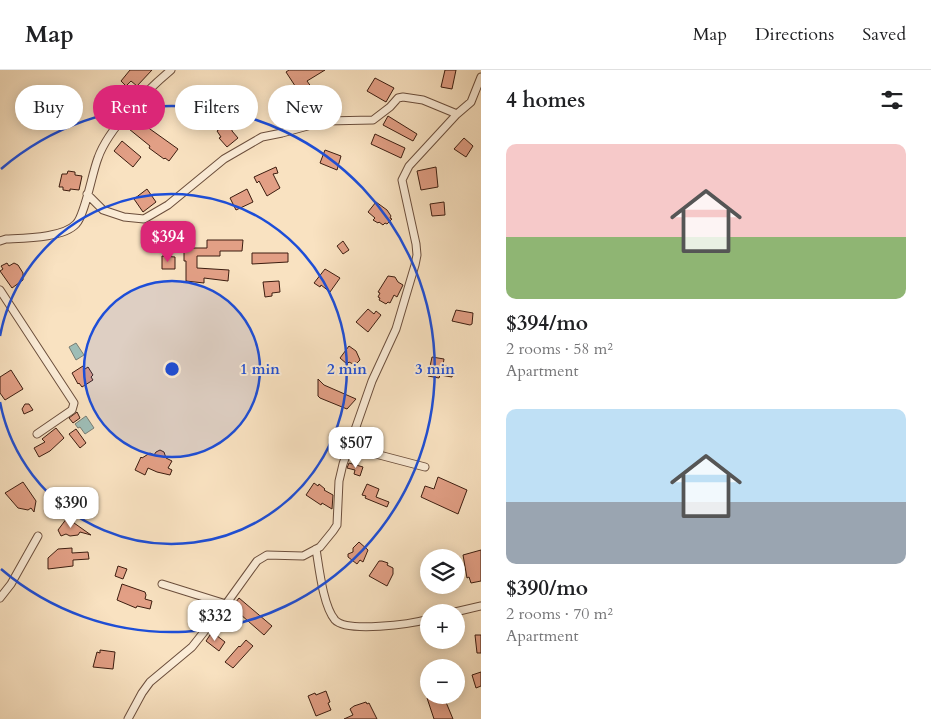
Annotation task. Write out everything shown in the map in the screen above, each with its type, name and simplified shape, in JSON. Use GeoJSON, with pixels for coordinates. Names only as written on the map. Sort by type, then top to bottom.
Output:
{"type":"FeatureCollection","features":[{"type":"Feature","properties":{"kind":"street"},"geometry":{"type":"LineString","coordinates":[[0,241],[6,238],[55,234],[76,225],[81,217],[98,156],[107,141],[156,82],[171,70]]}},
{"type":"Feature","properties":{"kind":"street"},"geometry":{"type":"LineString","coordinates":[[128,719],[150,682],[192,647],[261,557],[271,555],[302,556],[326,541],[337,524],[339,481],[349,447],[372,381],[396,329],[417,255],[402,180],[409,166],[457,114],[471,102],[481,77]]}},
{"type":"Feature","properties":{"kind":"street"},"geometry":{"type":"LineString","coordinates":[[87,194],[103,210],[124,217],[144,218],[153,215],[168,205],[224,159],[262,137],[326,121],[373,120],[398,98],[403,97],[423,100],[457,114]]}},
{"type":"Feature","properties":{"kind":"street"},"geometry":{"type":"LineString","coordinates":[[0,290],[74,403],[72,410],[37,434]]}},
{"type":"Feature","properties":{"kind":"street"},"geometry":{"type":"LineString","coordinates":[[349,447],[425,467]]}},
{"type":"Feature","properties":{"kind":"street"},"geometry":{"type":"LineString","coordinates":[[0,598],[11,584],[38,536]]}},
{"type":"Feature","properties":{"kind":"street"},"geometry":{"type":"LineString","coordinates":[[316,549],[326,603],[334,619],[342,625],[357,628],[420,620]]}},
{"type":"Feature","properties":{"kind":"street"},"geometry":{"type":"LineString","coordinates":[[162,584],[226,604]]}},
{"type":"Feature","properties":{"kind":"street"},"geometry":{"type":"LineString","coordinates":[[465,610],[481,606]]}},
{"type":"Feature","properties":{"kind":"water"},"geometry":{"type":"Polygon","coordinates":[[[76,343],[84,355],[76,360],[69,347],[76,343]]]}},
{"type":"Feature","properties":{"kind":"water"},"geometry":{"type":"Polygon","coordinates":[[[86,416],[94,428],[85,434],[75,424],[86,416]]]}},
{"type":"Feature","properties":{"kind":"building"},"geometry":{"type":"Polygon","coordinates":[[[130,70],[152,70],[138,85],[131,81],[125,85],[121,81],[130,70]]]}},
{"type":"Feature","properties":{"kind":"building"},"geometry":{"type":"Polygon","coordinates":[[[289,70],[325,70],[307,81],[310,85],[294,85],[286,72],[289,70]]]}},
{"type":"Feature","properties":{"kind":"building"},"geometry":{"type":"Polygon","coordinates":[[[445,70],[456,70],[452,89],[441,87],[445,70]]]}},
{"type":"Feature","properties":{"kind":"building"},"geometry":{"type":"Polygon","coordinates":[[[375,78],[394,88],[386,102],[367,91],[375,78]]]}},
{"type":"Feature","properties":{"kind":"building"},"geometry":{"type":"Polygon","coordinates":[[[388,116],[417,134],[413,141],[383,125],[388,116]]]}},
{"type":"Feature","properties":{"kind":"building"},"geometry":{"type":"Polygon","coordinates":[[[130,130],[151,130],[178,149],[169,161],[149,148],[150,146],[130,130]]]}},
{"type":"Feature","properties":{"kind":"building"},"geometry":{"type":"Polygon","coordinates":[[[232,130],[238,138],[227,147],[219,138],[221,137],[217,131],[232,130]]]}},
{"type":"Feature","properties":{"kind":"building"},"geometry":{"type":"Polygon","coordinates":[[[375,134],[405,148],[401,158],[371,144],[375,134]]]}},
{"type":"Feature","properties":{"kind":"building"},"geometry":{"type":"Polygon","coordinates":[[[464,138],[473,146],[466,157],[454,149],[464,138]]]}},
{"type":"Feature","properties":{"kind":"building"},"geometry":{"type":"Polygon","coordinates":[[[122,141],[141,157],[133,167],[114,151],[122,141]]]}},
{"type":"Feature","properties":{"kind":"building"},"geometry":{"type":"Polygon","coordinates":[[[325,150],[341,156],[337,170],[320,163],[325,150]]]}},
{"type":"Feature","properties":{"kind":"building"},"geometry":{"type":"Polygon","coordinates":[[[276,167],[278,173],[273,174],[280,188],[267,196],[259,181],[257,183],[254,177],[276,167]]]}},
{"type":"Feature","properties":{"kind":"building"},"geometry":{"type":"Polygon","coordinates":[[[436,167],[438,187],[421,190],[417,171],[436,167]]]}},
{"type":"Feature","properties":{"kind":"building"},"geometry":{"type":"Polygon","coordinates":[[[68,171],[82,176],[79,190],[63,190],[63,187],[59,187],[62,174],[67,174],[68,171]]]}},
{"type":"Feature","properties":{"kind":"building"},"geometry":{"type":"Polygon","coordinates":[[[147,189],[156,202],[143,212],[134,199],[147,189]]]}},
{"type":"Feature","properties":{"kind":"building"},"geometry":{"type":"Polygon","coordinates":[[[247,189],[253,202],[236,210],[230,198],[247,189]]]}},
{"type":"Feature","properties":{"kind":"building"},"geometry":{"type":"Polygon","coordinates":[[[376,202],[387,210],[391,216],[390,218],[392,219],[387,224],[383,225],[373,220],[375,218],[368,212],[376,202]]]}},
{"type":"Feature","properties":{"kind":"building"},"geometry":{"type":"Polygon","coordinates":[[[444,202],[445,215],[432,216],[430,204],[444,202]]]}},
{"type":"Feature","properties":{"kind":"building"},"geometry":{"type":"Polygon","coordinates":[[[207,240],[243,240],[242,251],[220,251],[220,256],[197,256],[197,268],[229,270],[228,281],[204,278],[204,283],[186,281],[184,248],[207,248],[207,240]]]}},
{"type":"Feature","properties":{"kind":"building"},"geometry":{"type":"Polygon","coordinates":[[[343,241],[349,250],[343,254],[337,246],[343,241]]]}},
{"type":"Feature","properties":{"kind":"building"},"geometry":{"type":"Polygon","coordinates":[[[252,253],[288,253],[288,262],[252,264],[252,253]]]}},
{"type":"Feature","properties":{"kind":"building"},"geometry":{"type":"Polygon","coordinates":[[[162,256],[175,257],[175,269],[162,269],[162,256]]]}},
{"type":"Feature","properties":{"kind":"building"},"geometry":{"type":"Polygon","coordinates":[[[7,263],[9,266],[14,263],[18,265],[23,273],[23,280],[12,288],[0,271],[3,269],[1,266],[7,263]]]}},
{"type":"Feature","properties":{"kind":"building"},"geometry":{"type":"Polygon","coordinates":[[[325,269],[340,278],[330,292],[321,285],[320,287],[314,283],[325,269]]]}},
{"type":"Feature","properties":{"kind":"building"},"geometry":{"type":"Polygon","coordinates":[[[388,276],[395,277],[403,285],[397,297],[394,295],[390,303],[386,304],[379,300],[380,293],[378,292],[388,276]]]}},
{"type":"Feature","properties":{"kind":"building"},"geometry":{"type":"Polygon","coordinates":[[[279,281],[280,292],[272,293],[272,296],[265,297],[263,282],[279,281]]]}},
{"type":"Feature","properties":{"kind":"building"},"geometry":{"type":"Polygon","coordinates":[[[368,309],[374,314],[376,311],[381,315],[368,332],[356,322],[368,309]]]}},
{"type":"Feature","properties":{"kind":"building"},"geometry":{"type":"Polygon","coordinates":[[[456,310],[473,313],[472,324],[452,321],[456,310]]]}},
{"type":"Feature","properties":{"kind":"building"},"geometry":{"type":"Polygon","coordinates":[[[349,346],[356,351],[360,360],[357,363],[349,362],[347,364],[340,358],[349,346]]]}},
{"type":"Feature","properties":{"kind":"building"},"geometry":{"type":"Polygon","coordinates":[[[432,357],[444,359],[443,365],[454,367],[452,377],[440,375],[439,378],[428,376],[432,357]]]}},
{"type":"Feature","properties":{"kind":"building"},"geometry":{"type":"Polygon","coordinates":[[[83,366],[85,369],[88,367],[93,375],[91,377],[93,380],[82,387],[78,384],[72,373],[83,366]]]}},
{"type":"Feature","properties":{"kind":"building"},"geometry":{"type":"Polygon","coordinates":[[[11,370],[23,389],[5,400],[0,393],[0,377],[11,370]]]}},
{"type":"Feature","properties":{"kind":"building"},"geometry":{"type":"Polygon","coordinates":[[[318,379],[324,385],[356,399],[347,409],[320,398],[318,396],[318,379]]]}},
{"type":"Feature","properties":{"kind":"building"},"geometry":{"type":"Polygon","coordinates":[[[25,404],[29,404],[33,410],[24,414],[22,409],[25,404]]]}},
{"type":"Feature","properties":{"kind":"building"},"geometry":{"type":"Polygon","coordinates":[[[77,412],[80,418],[73,423],[69,418],[77,412]]]}},
{"type":"Feature","properties":{"kind":"building"},"geometry":{"type":"Polygon","coordinates":[[[56,428],[64,438],[50,451],[39,457],[34,448],[45,442],[42,439],[56,428]]]}},
{"type":"Feature","properties":{"kind":"building"},"geometry":{"type":"Polygon","coordinates":[[[76,429],[86,443],[80,448],[69,434],[76,429]]]}},
{"type":"Feature","properties":{"kind":"building"},"geometry":{"type":"Polygon","coordinates":[[[160,450],[164,452],[166,458],[172,461],[168,468],[172,470],[170,475],[148,468],[145,475],[135,470],[141,457],[150,453],[154,455],[160,450]]]}},
{"type":"Feature","properties":{"kind":"building"},"geometry":{"type":"Polygon","coordinates":[[[349,463],[363,467],[360,476],[354,474],[355,470],[347,468],[349,463]]]}},
{"type":"Feature","properties":{"kind":"building"},"geometry":{"type":"Polygon","coordinates":[[[438,477],[467,490],[458,514],[421,497],[425,486],[434,489],[438,477]]]}},
{"type":"Feature","properties":{"kind":"building"},"geometry":{"type":"Polygon","coordinates":[[[23,482],[36,501],[34,512],[31,508],[28,510],[18,508],[5,493],[23,482]]]}},
{"type":"Feature","properties":{"kind":"building"},"geometry":{"type":"Polygon","coordinates":[[[314,483],[318,486],[319,484],[324,490],[333,495],[332,509],[322,503],[321,505],[306,495],[314,483]]]}},
{"type":"Feature","properties":{"kind":"building"},"geometry":{"type":"Polygon","coordinates":[[[367,484],[379,489],[376,497],[389,502],[387,507],[362,495],[367,484]]]}},
{"type":"Feature","properties":{"kind":"building"},"geometry":{"type":"Polygon","coordinates":[[[67,518],[91,535],[80,532],[78,535],[70,536],[66,534],[61,536],[58,530],[67,518]]]}},
{"type":"Feature","properties":{"kind":"building"},"geometry":{"type":"Polygon","coordinates":[[[359,542],[368,550],[363,562],[360,560],[357,564],[348,557],[348,554],[353,552],[353,548],[359,542]]]}},
{"type":"Feature","properties":{"kind":"building"},"geometry":{"type":"Polygon","coordinates":[[[72,548],[72,553],[88,552],[89,559],[73,560],[73,566],[48,569],[48,558],[58,549],[72,548]]]}},
{"type":"Feature","properties":{"kind":"building"},"geometry":{"type":"Polygon","coordinates":[[[481,550],[481,581],[471,583],[469,577],[467,578],[465,554],[481,550]]]}},
{"type":"Feature","properties":{"kind":"building"},"geometry":{"type":"Polygon","coordinates":[[[379,561],[388,563],[387,565],[393,568],[393,574],[387,586],[369,576],[379,561]]]}},
{"type":"Feature","properties":{"kind":"building"},"geometry":{"type":"Polygon","coordinates":[[[118,566],[127,569],[123,579],[115,576],[118,566]]]}},
{"type":"Feature","properties":{"kind":"building"},"geometry":{"type":"Polygon","coordinates":[[[122,584],[145,592],[145,599],[152,601],[150,609],[137,606],[136,608],[117,600],[122,584]]]}},
{"type":"Feature","properties":{"kind":"building"},"geometry":{"type":"Polygon","coordinates":[[[239,598],[272,626],[264,635],[232,607],[239,598]]]}},
{"type":"Feature","properties":{"kind":"building"},"geometry":{"type":"Polygon","coordinates":[[[212,632],[225,642],[219,651],[206,641],[212,632]]]}},
{"type":"Feature","properties":{"kind":"building"},"geometry":{"type":"Polygon","coordinates":[[[475,635],[481,635],[481,653],[477,653],[475,635]]]}},
{"type":"Feature","properties":{"kind":"building"},"geometry":{"type":"Polygon","coordinates":[[[246,640],[253,646],[233,668],[225,662],[246,640]]]}},
{"type":"Feature","properties":{"kind":"building"},"geometry":{"type":"Polygon","coordinates":[[[100,650],[115,652],[113,669],[93,667],[97,652],[100,653],[100,650]]]}},
{"type":"Feature","properties":{"kind":"building"},"geometry":{"type":"Polygon","coordinates":[[[481,672],[481,686],[476,688],[472,675],[481,672]]]}},
{"type":"Feature","properties":{"kind":"building"},"geometry":{"type":"Polygon","coordinates":[[[326,691],[331,710],[316,716],[308,696],[326,691]]]}},
{"type":"Feature","properties":{"kind":"building"},"geometry":{"type":"Polygon","coordinates":[[[366,702],[367,704],[369,703],[377,719],[344,719],[353,715],[350,709],[366,702]]]}},
{"type":"Feature","properties":{"kind":"building"},"geometry":{"type":"Polygon","coordinates":[[[429,704],[447,704],[453,719],[434,719],[429,704]]]}}]}
